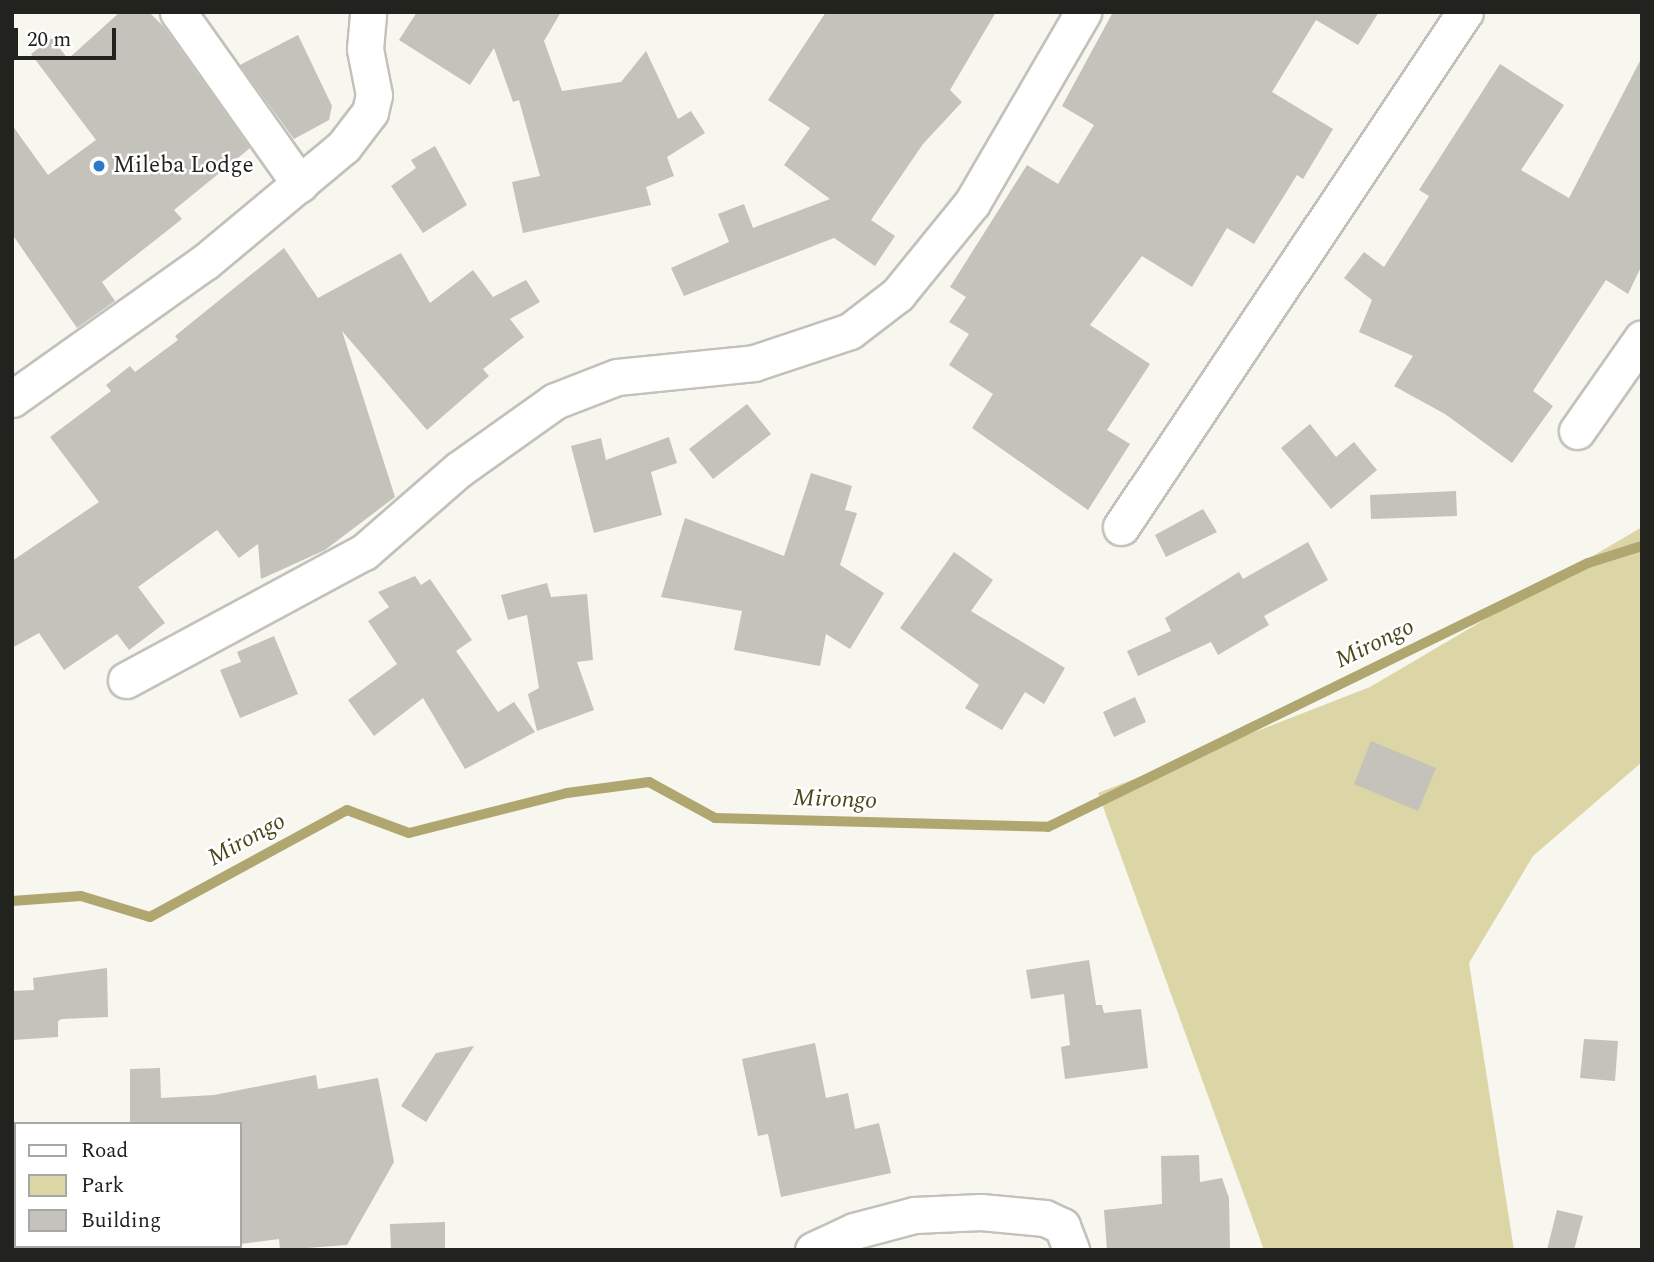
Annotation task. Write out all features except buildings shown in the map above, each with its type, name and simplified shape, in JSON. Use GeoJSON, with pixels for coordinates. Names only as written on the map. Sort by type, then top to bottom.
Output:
{"type":"FeatureCollection","features":[{"type":"Feature","properties":{"kind":"street"},"geometry":{"type":"LineString","coordinates":[[178,12],[300,184]]}},
{"type":"Feature","properties":{"kind":"street"},"geometry":{"type":"LineString","coordinates":[[12,399],[205,262],[344,146],[370,112],[374,95],[365,49],[368,12]]}},
{"type":"Feature","properties":{"kind":"street"},"geometry":{"type":"LineString","coordinates":[[126,680],[364,552],[458,470],[555,401],[617,377],[754,363],[850,331],[898,293],[972,203],[1083,12]]}},
{"type":"Feature","properties":{"kind":"street"},"geometry":{"type":"LineString","coordinates":[[1121,527],[1465,12]]}},
{"type":"Feature","properties":{"kind":"street"},"geometry":{"type":"LineString","coordinates":[[1577,431],[1642,338]]}},
{"type":"Feature","properties":{"kind":"street"},"geometry":{"type":"LineString","coordinates":[[813,1250],[854,1231],[914,1215],[981,1212],[1045,1218],[1062,1226],[1071,1250]]}},
{"type":"Feature","properties":{"kind":"green space"},"geometry":{"type":"Polygon","coordinates":[[[1642,527],[1642,762],[1533,856],[1469,963],[1514,1250],[1264,1250],[1098,793],[1370,687],[1642,527]]]}},
{"type":"Feature","properties":{"kind":"waterway","name":"Mirongo"},"geometry":{"type":"LineString","coordinates":[[12,901],[81,896],[150,917],[347,810],[409,833],[567,793],[649,782],[715,818],[1048,827],[1588,563],[1642,546]]}},
{"type":"Feature","properties":{"kind":"place","name":"Mileba Lodge"},"geometry":{"type":"Point","coordinates":[99,166]}}]}
